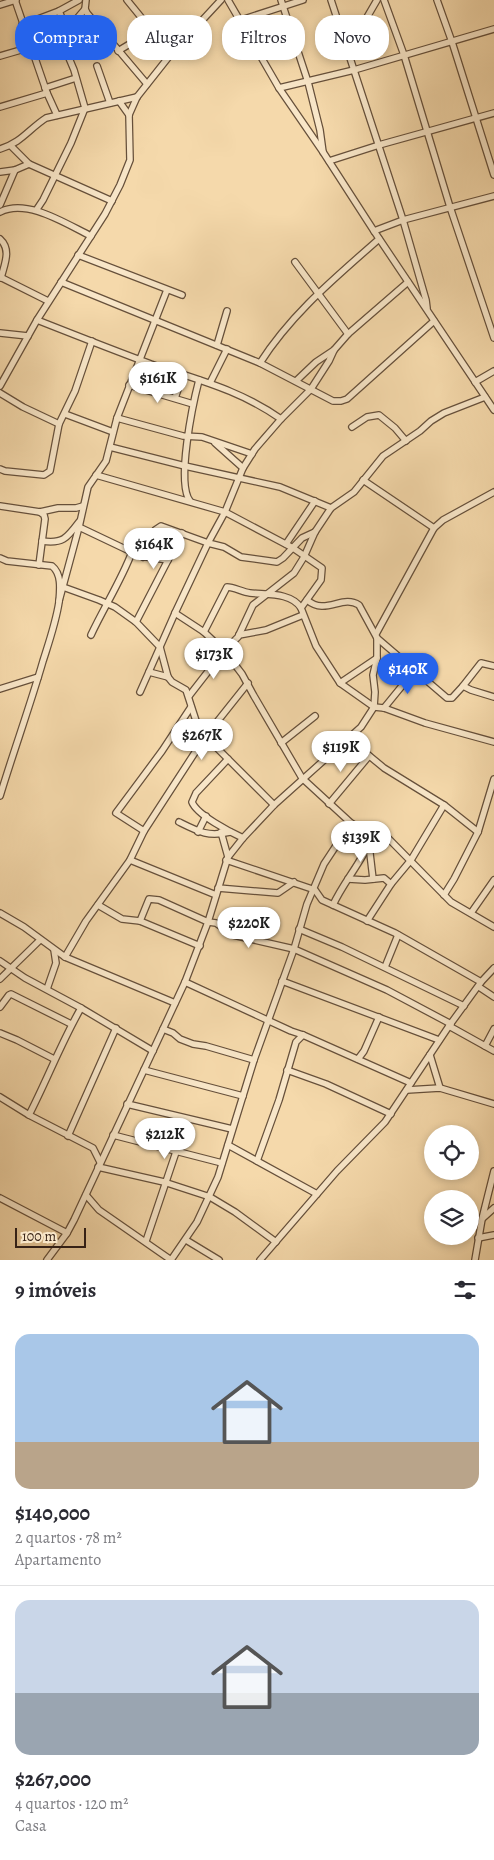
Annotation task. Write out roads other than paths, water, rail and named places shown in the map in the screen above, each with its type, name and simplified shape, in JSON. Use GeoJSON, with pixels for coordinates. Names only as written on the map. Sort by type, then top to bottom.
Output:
{"type":"FeatureCollection","features":[{"type":"Feature","properties":{"kind":"street"},"geometry":{"type":"LineString","coordinates":[[0,5],[15,0],[19,15]]}},
{"type":"Feature","properties":{"kind":"street"},"geometry":{"type":"LineString","coordinates":[[48,15],[79,0]]}},
{"type":"Feature","properties":{"kind":"street"},"geometry":{"type":"LineString","coordinates":[[80,15],[85,9],[86,0]]}},
{"type":"Feature","properties":{"kind":"street"},"geometry":{"type":"LineString","coordinates":[[127,0],[139,15]]}},
{"type":"Feature","properties":{"kind":"street"},"geometry":{"type":"LineString","coordinates":[[207,15],[221,0]]}},
{"type":"Feature","properties":{"kind":"street"},"geometry":{"type":"LineString","coordinates":[[228,0],[237,15]]}},
{"type":"Feature","properties":{"kind":"street"},"geometry":{"type":"LineString","coordinates":[[252,15],[282,3],[303,0]]}},
{"type":"Feature","properties":{"kind":"street"},"geometry":{"type":"LineString","coordinates":[[331,0],[336,15]]}},
{"type":"Feature","properties":{"kind":"street"},"geometry":{"type":"LineString","coordinates":[[368,15],[377,0]]}},
{"type":"Feature","properties":{"kind":"street"},"geometry":{"type":"LineString","coordinates":[[384,0],[404,55],[450,207],[494,338]]}},
{"type":"Feature","properties":{"kind":"street"},"geometry":{"type":"LineString","coordinates":[[437,0],[494,175]]}},
{"type":"Feature","properties":{"kind":"street"},"geometry":{"type":"LineString","coordinates":[[282,3],[308,82],[324,152]]}},
{"type":"Feature","properties":{"kind":"street"},"geometry":{"type":"LineString","coordinates":[[85,9],[147,84]]}},
{"type":"Feature","properties":{"kind":"street"},"geometry":{"type":"LineString","coordinates":[[59,11],[61,15]]}},
{"type":"Feature","properties":{"kind":"street"},"geometry":{"type":"LineString","coordinates":[[279,88],[354,70],[494,29]]}},
{"type":"Feature","properties":{"kind":"street"},"geometry":{"type":"LineString","coordinates":[[118,51],[127,46]]}},
{"type":"Feature","properties":{"kind":"street"},"geometry":{"type":"LineString","coordinates":[[0,56],[15,52]]}},
{"type":"Feature","properties":{"kind":"street"},"geometry":{"type":"LineString","coordinates":[[35,60],[57,115]]}},
{"type":"Feature","properties":{"kind":"street"},"geometry":{"type":"LineString","coordinates":[[37,209],[71,143],[85,108],[70,60]]}},
{"type":"Feature","properties":{"kind":"street"},"geometry":{"type":"LineString","coordinates":[[0,386],[48,301],[112,201],[130,160],[129,115],[137,97],[166,60]]}},
{"type":"Feature","properties":{"kind":"street"},"geometry":{"type":"LineString","coordinates":[[263,60],[279,88],[324,152],[379,239],[494,410]]}},
{"type":"Feature","properties":{"kind":"street"},"geometry":{"type":"LineString","coordinates":[[351,60],[403,220],[426,300],[427,310]]}},
{"type":"Feature","properties":{"kind":"street"},"geometry":{"type":"LineString","coordinates":[[97,66],[110,103]]}},
{"type":"Feature","properties":{"kind":"street"},"geometry":{"type":"LineString","coordinates":[[0,107],[76,78]]}},
{"type":"Feature","properties":{"kind":"street"},"geometry":{"type":"LineString","coordinates":[[0,149],[11,146],[19,141],[46,118],[137,97]]}},
{"type":"Feature","properties":{"kind":"street"},"geometry":{"type":"LineString","coordinates":[[119,101],[129,115]]}},
{"type":"Feature","properties":{"kind":"street"},"geometry":{"type":"LineString","coordinates":[[328,161],[379,144],[494,113]]}},
{"type":"Feature","properties":{"kind":"street"},"geometry":{"type":"LineString","coordinates":[[11,146],[29,164],[112,201]]}},
{"type":"Feature","properties":{"kind":"street"},"geometry":{"type":"LineString","coordinates":[[0,172],[15,170],[29,164]]}},
{"type":"Feature","properties":{"kind":"street"},"geometry":{"type":"LineString","coordinates":[[0,205],[15,170]]}},
{"type":"Feature","properties":{"kind":"street"},"geometry":{"type":"LineString","coordinates":[[374,231],[403,220],[494,196]]}},
{"type":"Feature","properties":{"kind":"street"},"geometry":{"type":"LineString","coordinates":[[0,212],[12,208],[37,209],[91,236]]}},
{"type":"Feature","properties":{"kind":"street"},"geometry":{"type":"LineString","coordinates":[[0,239],[7,252],[1,278],[48,301]]}},
{"type":"Feature","properties":{"kind":"street"},"geometry":{"type":"LineString","coordinates":[[260,363],[287,325],[379,239]]}},
{"type":"Feature","properties":{"kind":"street"},"geometry":{"type":"LineString","coordinates":[[78,255],[182,295]]}},
{"type":"Feature","properties":{"kind":"street"},"geometry":{"type":"LineString","coordinates":[[295,262],[348,334]]}},
{"type":"Feature","properties":{"kind":"street"},"geometry":{"type":"LineString","coordinates":[[61,282],[260,363],[333,401],[341,402],[347,399],[434,321]]}},
{"type":"Feature","properties":{"kind":"street"},"geometry":{"type":"LineString","coordinates":[[296,381],[316,362],[334,350],[348,334],[408,282]]}},
{"type":"Feature","properties":{"kind":"street"},"geometry":{"type":"LineString","coordinates":[[0,796],[38,677],[88,487],[106,461],[117,418],[138,359],[167,290]]}},
{"type":"Feature","properties":{"kind":"street"},"geometry":{"type":"LineString","coordinates":[[217,345],[227,311]]}},
{"type":"Feature","properties":{"kind":"street"},"geometry":{"type":"LineString","coordinates":[[37,320],[138,359],[249,398],[281,419]]}},
{"type":"Feature","properties":{"kind":"street"},"geometry":{"type":"LineString","coordinates":[[0,333],[28,336]]}},
{"type":"Feature","properties":{"kind":"street"},"geometry":{"type":"LineString","coordinates":[[0,469],[5,472],[46,474],[51,468],[60,424],[75,391],[92,341]]}},
{"type":"Feature","properties":{"kind":"street"},"geometry":{"type":"LineString","coordinates":[[210,383],[226,349]]}},
{"type":"Feature","properties":{"kind":"street"},"geometry":{"type":"LineString","coordinates":[[140,692],[175,612],[225,512],[244,468],[252,454],[281,419],[312,389],[334,350]]}},
{"type":"Feature","properties":{"kind":"street"},"geometry":{"type":"LineString","coordinates":[[475,382],[494,371]]}},
{"type":"Feature","properties":{"kind":"street"},"geometry":{"type":"LineString","coordinates":[[175,398],[183,375]]}},
{"type":"Feature","properties":{"kind":"street"},"geometry":{"type":"LineString","coordinates":[[190,502],[186,493],[185,466],[193,404],[199,380]]}},
{"type":"Feature","properties":{"kind":"street"},"geometry":{"type":"LineString","coordinates":[[130,385],[193,404]]}},
{"type":"Feature","properties":{"kind":"street"},"geometry":{"type":"LineString","coordinates":[[0,393],[23,407],[60,424]]}},
{"type":"Feature","properties":{"kind":"street"},"geometry":{"type":"LineString","coordinates":[[231,659],[229,654],[230,645],[240,635],[253,605],[291,577],[304,557],[315,532],[331,508],[354,492],[383,456],[444,413],[485,397]]}},
{"type":"Feature","properties":{"kind":"street"},"geometry":{"type":"LineString","coordinates":[[65,414],[113,432]]}},
{"type":"Feature","properties":{"kind":"street"},"geometry":{"type":"LineString","coordinates":[[352,427],[367,417],[379,415],[395,428],[406,441]]}},
{"type":"Feature","properties":{"kind":"street"},"geometry":{"type":"LineString","coordinates":[[117,418],[188,436],[202,437],[252,454]]}},
{"type":"Feature","properties":{"kind":"street"},"geometry":{"type":"LineString","coordinates":[[213,441],[244,468]]}},
{"type":"Feature","properties":{"kind":"street"},"geometry":{"type":"LineString","coordinates":[[110,447],[280,487],[331,508]]}},
{"type":"Feature","properties":{"kind":"street"},"geometry":{"type":"LineString","coordinates":[[96,475],[225,512],[293,548],[322,568],[317,587],[306,600],[302,611],[266,630],[240,635]]}},
{"type":"Feature","properties":{"kind":"street"},"geometry":{"type":"LineString","coordinates":[[364,480],[434,528]]}},
{"type":"Feature","properties":{"kind":"street"},"geometry":{"type":"LineString","coordinates":[[46,1260],[67,1233],[86,1196],[127,1104],[164,1029],[200,946],[227,858],[274,805],[361,727],[374,707],[373,682],[377,658],[377,636],[434,528],[444,520],[494,492]]}},
{"type":"Feature","properties":{"kind":"street"},"geometry":{"type":"LineString","coordinates":[[286,544],[315,500]]}},
{"type":"Feature","properties":{"kind":"street"},"geometry":{"type":"LineString","coordinates":[[0,506],[40,512],[58,508],[84,506]]}},
{"type":"Feature","properties":{"kind":"street"},"geometry":{"type":"LineString","coordinates":[[76,508],[80,523],[143,557],[168,560]]}},
{"type":"Feature","properties":{"kind":"street"},"geometry":{"type":"LineString","coordinates":[[39,565],[45,519],[44,515],[40,512]]}},
{"type":"Feature","properties":{"kind":"street"},"geometry":{"type":"LineString","coordinates":[[42,541],[55,543],[62,541],[80,523]]}},
{"type":"Feature","properties":{"kind":"street"},"geometry":{"type":"LineString","coordinates":[[143,557],[155,530],[161,526],[224,547],[241,557],[277,562],[302,538],[315,532]]}},
{"type":"Feature","properties":{"kind":"street"},"geometry":{"type":"LineString","coordinates":[[136,622],[182,533]]}},
{"type":"Feature","properties":{"kind":"street"},"geometry":{"type":"LineString","coordinates":[[91,635],[106,603],[124,573],[132,552]]}},
{"type":"Feature","properties":{"kind":"street"},"geometry":{"type":"LineString","coordinates":[[0,558],[7,561],[52,566],[58,576],[59,601]]}},
{"type":"Feature","properties":{"kind":"street"},"geometry":{"type":"LineString","coordinates":[[63,587],[106,603],[136,622],[160,647],[168,677],[172,682],[186,690],[196,723],[205,737],[274,805]]}},
{"type":"Feature","properties":{"kind":"street"},"geometry":{"type":"LineString","coordinates":[[204,632],[226,587],[249,593],[267,594],[293,600],[298,603],[316,646],[340,683],[374,707],[384,708],[425,723],[494,742]]}},
{"type":"Feature","properties":{"kind":"street"},"geometry":{"type":"LineString","coordinates":[[306,600],[313,605],[324,607],[349,601],[359,605],[377,636],[447,698],[452,698],[481,663],[494,666]]}},
{"type":"Feature","properties":{"kind":"street"},"geometry":{"type":"LineString","coordinates":[[175,612],[204,632],[231,659],[248,683],[302,778],[351,823],[360,828],[384,834],[451,902],[494,927]]}},
{"type":"Feature","properties":{"kind":"street"},"geometry":{"type":"LineString","coordinates":[[189,696],[224,651]]}},
{"type":"Feature","properties":{"kind":"street"},"geometry":{"type":"LineString","coordinates":[[340,683],[377,658]]}},
{"type":"Feature","properties":{"kind":"street"},"geometry":{"type":"LineString","coordinates":[[384,708],[415,670]]}},
{"type":"Feature","properties":{"kind":"street"},"geometry":{"type":"LineString","coordinates":[[149,672],[168,677]]}},
{"type":"Feature","properties":{"kind":"street"},"geometry":{"type":"LineString","coordinates":[[0,689],[38,677]]}},
{"type":"Feature","properties":{"kind":"street"},"geometry":{"type":"LineString","coordinates":[[65,957],[98,905],[130,860],[144,831],[205,737],[248,683]]}},
{"type":"Feature","properties":{"kind":"street"},"geometry":{"type":"LineString","coordinates":[[463,686],[494,696]]}},
{"type":"Feature","properties":{"kind":"street"},"geometry":{"type":"LineString","coordinates":[[375,698],[388,703]]}},
{"type":"Feature","properties":{"kind":"street"},"geometry":{"type":"LineString","coordinates":[[144,831],[116,813],[162,751],[191,707]]}},
{"type":"Feature","properties":{"kind":"street"},"geometry":{"type":"LineString","coordinates":[[281,743],[315,716]]}},
{"type":"Feature","properties":{"kind":"street"},"geometry":{"type":"LineString","coordinates":[[349,739],[384,768],[444,805],[478,832]]}},
{"type":"Feature","properties":{"kind":"street"},"geometry":{"type":"LineString","coordinates":[[329,804],[368,756]]}},
{"type":"Feature","properties":{"kind":"street"},"geometry":{"type":"LineString","coordinates":[[228,759],[194,798],[193,806],[230,832],[243,838]]}},
{"type":"Feature","properties":{"kind":"street"},"geometry":{"type":"LineString","coordinates":[[444,894],[454,879],[478,832],[494,778]]}},
{"type":"Feature","properties":{"kind":"street"},"geometry":{"type":"LineString","coordinates":[[367,921],[391,884],[410,860],[444,805]]}},
{"type":"Feature","properties":{"kind":"street"},"geometry":{"type":"LineString","coordinates":[[198,832],[206,816]]}},
{"type":"Feature","properties":{"kind":"street"},"geometry":{"type":"LineString","coordinates":[[180,822],[198,832],[208,834],[230,832]]}},
{"type":"Feature","properties":{"kind":"street"},"geometry":{"type":"LineString","coordinates":[[86,1196],[99,1210],[171,1260],[186,1240],[210,1197],[254,1060],[294,949],[313,889],[324,864],[351,823]]}},
{"type":"Feature","properties":{"kind":"street"},"geometry":{"type":"LineString","coordinates":[[218,824],[227,858]]}},
{"type":"Feature","properties":{"kind":"street"},"geometry":{"type":"LineString","coordinates":[[333,905],[369,845],[373,831]]}},
{"type":"Feature","properties":{"kind":"street"},"geometry":{"type":"LineString","coordinates":[[369,845],[373,879]]}},
{"type":"Feature","properties":{"kind":"street"},"geometry":{"type":"LineString","coordinates":[[227,858],[313,889],[322,900],[398,935],[480,984],[494,996]]}},
{"type":"Feature","properties":{"kind":"street"},"geometry":{"type":"LineString","coordinates":[[130,860],[216,895]]}},
{"type":"Feature","properties":{"kind":"street"},"geometry":{"type":"LineString","coordinates":[[348,879],[384,878],[391,884]]}},
{"type":"Feature","properties":{"kind":"street"},"geometry":{"type":"LineString","coordinates":[[471,913],[494,880]]}},
{"type":"Feature","properties":{"kind":"street"},"geometry":{"type":"LineString","coordinates":[[218,888],[278,893],[294,882]]}},
{"type":"Feature","properties":{"kind":"street"},"geometry":{"type":"LineString","coordinates":[[140,921],[150,899],[153,898],[208,922],[216,923],[233,935],[294,949],[400,996],[494,1051]]}},
{"type":"Feature","properties":{"kind":"street"},"geometry":{"type":"LineString","coordinates":[[98,905],[122,919],[140,921],[200,946]]}},
{"type":"Feature","properties":{"kind":"street"},"geometry":{"type":"LineString","coordinates":[[0,913],[24,927],[65,957],[175,1003]]}},
{"type":"Feature","properties":{"kind":"street"},"geometry":{"type":"LineString","coordinates":[[299,930],[385,967],[464,1006]]}},
{"type":"Feature","properties":{"kind":"street"},"geometry":{"type":"LineString","coordinates":[[385,967],[398,935]]}},
{"type":"Feature","properties":{"kind":"street"},"geometry":{"type":"LineString","coordinates":[[0,979],[40,940]]}},
{"type":"Feature","properties":{"kind":"street"},"geometry":{"type":"LineString","coordinates":[[47,989],[56,963],[54,950]]}},
{"type":"Feature","properties":{"kind":"street"},"geometry":{"type":"LineString","coordinates":[[0,961],[153,1051]]}},
{"type":"Feature","properties":{"kind":"street"},"geometry":{"type":"LineString","coordinates":[[260,1260],[317,1194],[391,1114],[439,1040],[494,968]]}},
{"type":"Feature","properties":{"kind":"street"},"geometry":{"type":"LineString","coordinates":[[282,981],[439,1040]]}},
{"type":"Feature","properties":{"kind":"street"},"geometry":{"type":"LineString","coordinates":[[185,982],[268,1021],[412,1083]]}},
{"type":"Feature","properties":{"kind":"street"},"geometry":{"type":"LineString","coordinates":[[0,1007],[9,994],[11,994],[71,1024]]}},
{"type":"Feature","properties":{"kind":"street"},"geometry":{"type":"LineString","coordinates":[[29,1116],[49,1076],[54,1059],[81,1008]]}},
{"type":"Feature","properties":{"kind":"street"},"geometry":{"type":"LineString","coordinates":[[358,1059],[364,1051],[379,1017]]}},
{"type":"Feature","properties":{"kind":"street"},"geometry":{"type":"LineString","coordinates":[[68,1136],[116,1028]]}},
{"type":"Feature","properties":{"kind":"street"},"geometry":{"type":"LineString","coordinates":[[164,1029],[180,1039],[193,1044],[254,1060]]}},
{"type":"Feature","properties":{"kind":"street"},"geometry":{"type":"LineString","coordinates":[[485,1046],[494,1029]]}},
{"type":"Feature","properties":{"kind":"street"},"geometry":{"type":"LineString","coordinates":[[291,1031],[296,1042]]}},
{"type":"Feature","properties":{"kind":"street"},"geometry":{"type":"LineString","coordinates":[[0,1033],[18,1040],[54,1059]]}},
{"type":"Feature","properties":{"kind":"street"},"geometry":{"type":"LineString","coordinates":[[258,1160],[296,1042],[303,1035]]}},
{"type":"Feature","properties":{"kind":"street"},"geometry":{"type":"LineString","coordinates":[[430,1055],[440,1088]]}},
{"type":"Feature","properties":{"kind":"street"},"geometry":{"type":"LineString","coordinates":[[144,1070],[243,1096]]}},
{"type":"Feature","properties":{"kind":"street"},"geometry":{"type":"LineString","coordinates":[[288,1070],[326,1084],[391,1114]]}},
{"type":"Feature","properties":{"kind":"street"},"geometry":{"type":"LineString","coordinates":[[407,1090],[440,1088],[494,1104]]}},
{"type":"Feature","properties":{"kind":"street"},"geometry":{"type":"LineString","coordinates":[[0,1097],[29,1116],[93,1148],[108,1145]]}},
{"type":"Feature","properties":{"kind":"street"},"geometry":{"type":"LineString","coordinates":[[127,1104],[232,1129]]}},
{"type":"Feature","properties":{"kind":"street"},"geometry":{"type":"LineString","coordinates":[[113,1135],[222,1163]]}},
{"type":"Feature","properties":{"kind":"street"},"geometry":{"type":"LineString","coordinates":[[228,1145],[317,1194]]}},
{"type":"Feature","properties":{"kind":"street"},"geometry":{"type":"LineString","coordinates":[[93,1148],[99,1165]]}},
{"type":"Feature","properties":{"kind":"street"},"geometry":{"type":"LineString","coordinates":[[146,1241],[164,1182],[176,1152]]}},
{"type":"Feature","properties":{"kind":"street"},"geometry":{"type":"LineString","coordinates":[[99,1165],[164,1182],[210,1197],[235,1212],[276,1242]]}},
{"type":"Feature","properties":{"kind":"street"},"geometry":{"type":"LineString","coordinates":[[479,1233],[494,1171]]}},
{"type":"Feature","properties":{"kind":"street"},"geometry":{"type":"LineString","coordinates":[[0,1198],[67,1233]]}},
{"type":"Feature","properties":{"kind":"street"},"geometry":{"type":"LineString","coordinates":[[482,1219],[494,1208]]}},
{"type":"Feature","properties":{"kind":"street"},"geometry":{"type":"LineString","coordinates":[[479,1238],[494,1236]]}},
{"type":"Feature","properties":{"kind":"street"},"geometry":{"type":"LineString","coordinates":[[186,1240],[219,1260]]}},
{"type":"Feature","properties":{"kind":"street"},"geometry":{"type":"LineString","coordinates":[[475,1260],[477,1245]]}}]}
